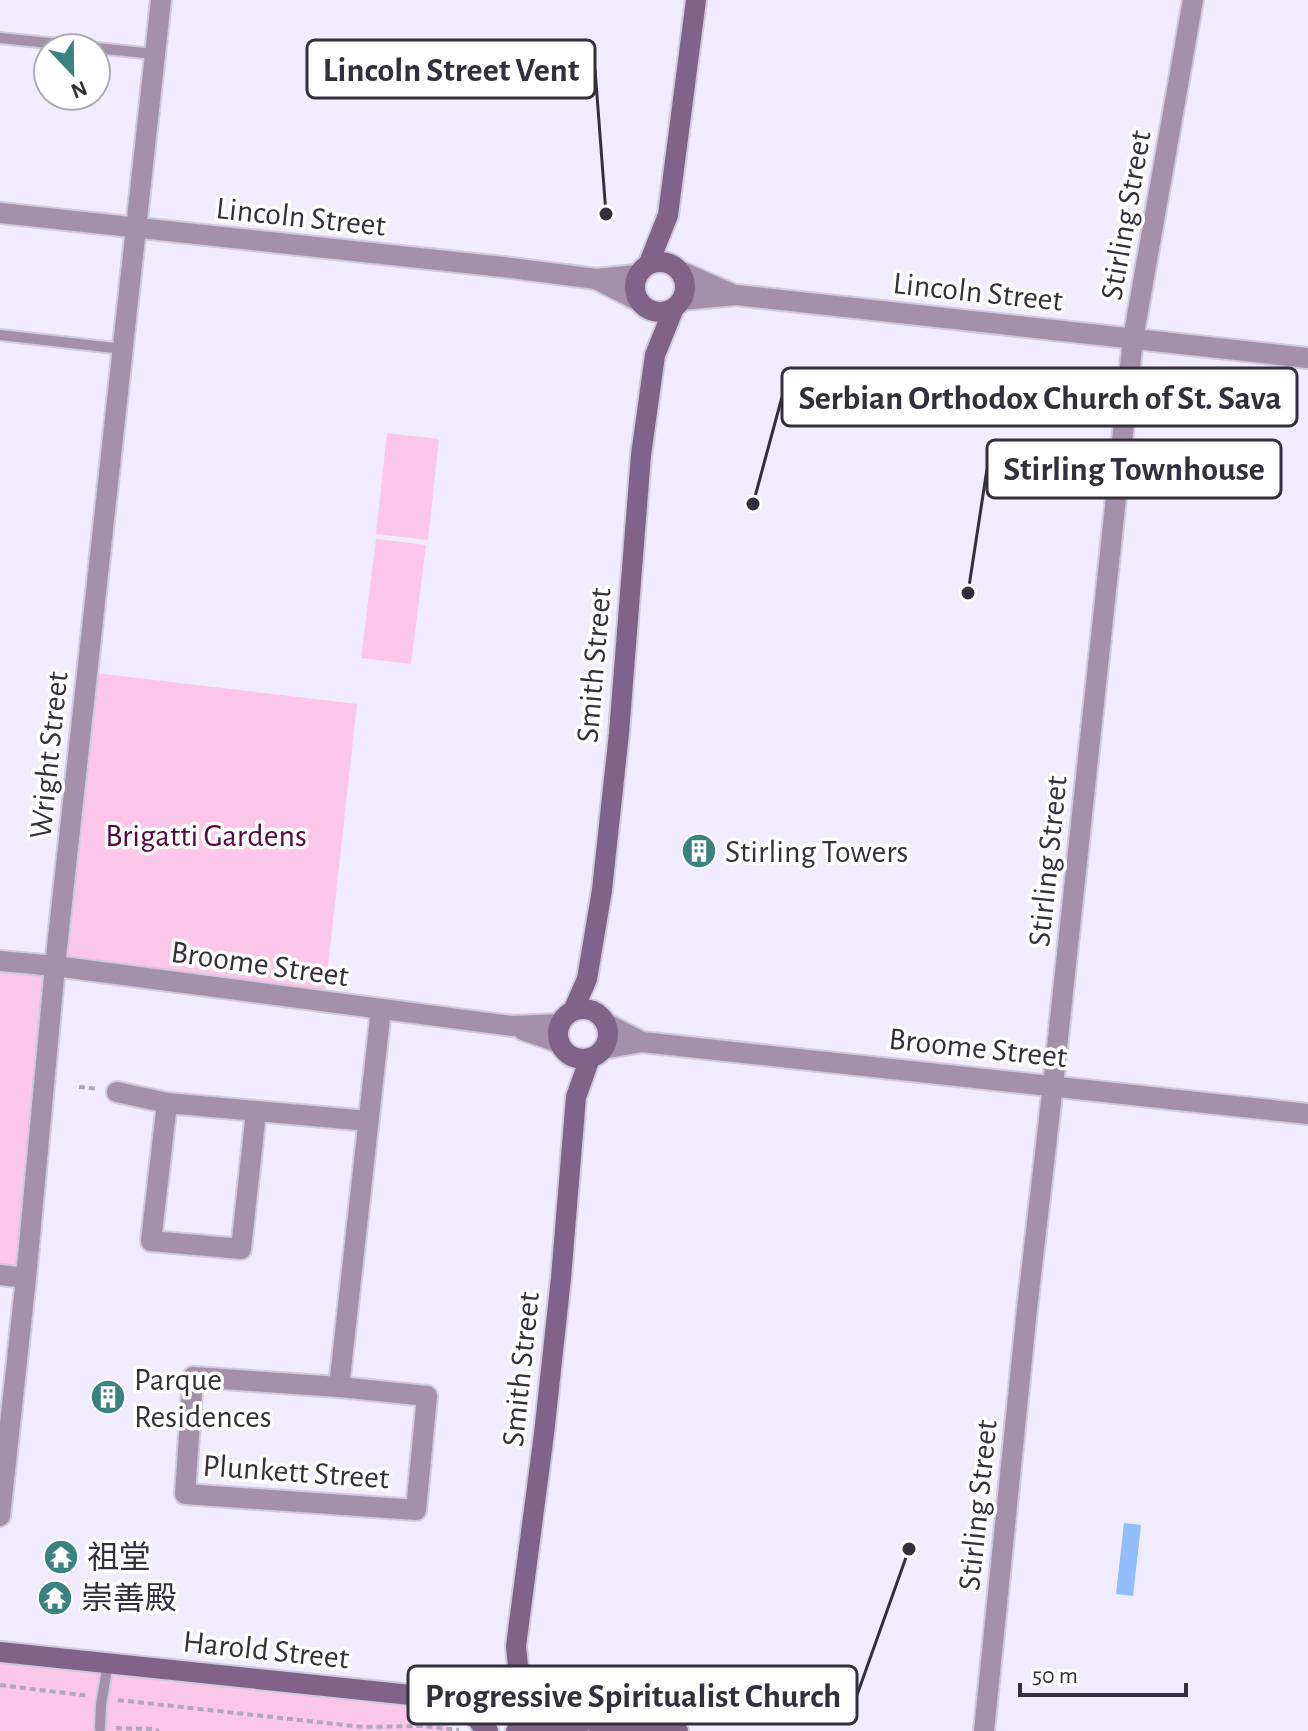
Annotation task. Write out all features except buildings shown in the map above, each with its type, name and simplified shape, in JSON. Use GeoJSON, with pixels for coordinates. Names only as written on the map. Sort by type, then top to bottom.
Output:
{"type":"FeatureCollection","features":[{"type":"Feature","properties":{"kind":"street","name":"Wright Street"},"geometry":{"type":"LineString","coordinates":[[0,1516],[97,569],[161,0]]}},
{"type":"Feature","properties":{"kind":"street"},"geometry":{"type":"LineString","coordinates":[[668,215],[680,270],[686,280],[686,292],[678,304],[657,312],[641,303],[635,283],[668,215],[696,0]]}},
{"type":"Feature","properties":{"kind":"street","name":"Stirling Street"},"geometry":{"type":"LineString","coordinates":[[984,1731],[1133,339],[1193,0]]}},
{"type":"Feature","properties":{"kind":"street","name":"Lincoln Street"},"geometry":{"type":"LineString","coordinates":[[0,213],[596,279],[643,269]]}},
{"type":"Feature","properties":{"kind":"street"},"geometry":{"type":"LineString","coordinates":[[643,269],[662,261],[680,270]]}},
{"type":"Feature","properties":{"kind":"street","name":"Lincoln Street"},"geometry":{"type":"LineString","coordinates":[[680,270],[736,295]]}},
{"type":"Feature","properties":{"kind":"street","name":"Lincoln Street"},"geometry":{"type":"LineString","coordinates":[[596,279],[641,303]]}},
{"type":"Feature","properties":{"kind":"street","name":"Lincoln Street"},"geometry":{"type":"LineString","coordinates":[[678,304],[736,295],[1308,358]]}},
{"type":"Feature","properties":{"kind":"street","name":"Smith Street"},"geometry":{"type":"LineString","coordinates":[[641,303],[655,355]]}},
{"type":"Feature","properties":{"kind":"street","name":"Smith Street"},"geometry":{"type":"LineString","coordinates":[[524,1694],[516,1646],[544,1434],[576,1097],[565,1033],[587,979],[602,890],[619,733],[636,507],[655,355],[678,304]]}},
{"type":"Feature","properties":{"kind":"street","name":"Broome Street"},"geometry":{"type":"LineString","coordinates":[[0,961],[565,1033]]}},
{"type":"Feature","properties":{"kind":"street","name":"Smith Street"},"geometry":{"type":"LineString","coordinates":[[587,979],[600,1017]]}},
{"type":"Feature","properties":{"kind":"street"},"geometry":{"type":"LineString","coordinates":[[339,1387],[381,1009]]}},
{"type":"Feature","properties":{"kind":"street"},"geometry":{"type":"LineString","coordinates":[[581,1009],[600,1017],[608,1031],[607,1041],[596,1053],[582,1059],[574,1057],[565,1033],[581,1009]]}},
{"type":"Feature","properties":{"kind":"street","name":"Broome Street"},"geometry":{"type":"LineString","coordinates":[[600,1017],[642,1042]]}},
{"type":"Feature","properties":{"kind":"street","name":"Broome Street"},"geometry":{"type":"LineString","coordinates":[[596,1053],[642,1042],[1308,1114]]}},
{"type":"Feature","properties":{"kind":"street","name":"Smith Street"},"geometry":{"type":"LineString","coordinates":[[576,1097],[596,1053]]}},
{"type":"Feature","properties":{"kind":"street"},"geometry":{"type":"LineString","coordinates":[[117,1092],[167,1103],[368,1121]]}},
{"type":"Feature","properties":{"kind":"street"},"geometry":{"type":"LineString","coordinates":[[167,1103],[151,1241],[241,1249],[256,1112]]}},
{"type":"Feature","properties":{"kind":"street"},"geometry":{"type":"LineString","coordinates":[[0,1275],[26,1278]]}},
{"type":"Feature","properties":{"kind":"street","name":"Plunkett Street"},"geometry":{"type":"LineString","coordinates":[[193,1377],[339,1387],[427,1396],[416,1510],[185,1494],[193,1377]]}},
{"type":"Feature","properties":{"kind":"street","name":"Smith Street"},"geometry":{"type":"LineString","coordinates":[[485,1687],[516,1646]]}},
{"type":"Feature","properties":{"kind":"street","name":"Harold Street"},"geometry":{"type":"LineString","coordinates":[[0,1652],[430,1697],[485,1687],[507,1679],[524,1694]]}},
{"type":"Feature","properties":{"kind":"street"},"geometry":{"type":"LineString","coordinates":[[479,1728],[473,1707],[485,1687]]}},
{"type":"Feature","properties":{"kind":"street"},"geometry":{"type":"LineString","coordinates":[[524,1694],[592,1721]]}},
{"type":"Feature","properties":{"kind":"street"},"geometry":{"type":"LineString","coordinates":[[518,1730],[528,1717],[524,1694]]}},
{"type":"Feature","properties":{"kind":"street","name":"Harold Street"},"geometry":{"type":"LineString","coordinates":[[430,1697],[479,1728]]}},
{"type":"Feature","properties":{"kind":"street"},"geometry":{"type":"LineString","coordinates":[[518,1730],[592,1721],[678,1731]]}},
{"type":"Feature","properties":{"kind":"lane"},"geometry":{"type":"LineString","coordinates":[[0,38],[154,54]]}},
{"type":"Feature","properties":{"kind":"lane"},"geometry":{"type":"LineString","coordinates":[[0,335],[123,349]]}},
{"type":"Feature","properties":{"kind":"lane"},"geometry":{"type":"LineString","coordinates":[[100,1728],[108,1663]]}},
{"type":"Feature","properties":{"kind":"path"},"geometry":{"type":"LineString","coordinates":[[0,1685],[363,1727],[479,1728]]}},
{"type":"Feature","properties":{"kind":"path"},"geometry":{"type":"LineString","coordinates":[[100,1728],[159,1731]]}},
{"type":"Feature","properties":{"kind":"green space"},"geometry":{"type":"Polygon","coordinates":[[[387,433],[439,439],[428,540],[376,534],[387,433]]]}},
{"type":"Feature","properties":{"kind":"green space"},"geometry":{"type":"Polygon","coordinates":[[[376,539],[426,545],[411,664],[361,658],[376,539]]]}},
{"type":"Feature","properties":{"kind":"green space","name":"Brigatti Gardens"},"geometry":{"type":"Polygon","coordinates":[[[88,672],[357,704],[324,1002],[55,967],[26,1278],[0,1275],[0,961],[54,966],[88,672]]]}},
{"type":"Feature","properties":{"kind":"green space"},"geometry":{"type":"Polygon","coordinates":[[[0,1652],[430,1697],[451,1731],[0,1731],[0,1652]]]}},
{"type":"Feature","properties":{"kind":"water"},"geometry":{"type":"Polygon","coordinates":[[[1124,1523],[1141,1525],[1133,1596],[1116,1594],[1124,1523]]]}},
{"type":"Feature","properties":{"kind":"place","name":"Lincoln Street Vent"},"geometry":{"type":"Point","coordinates":[606,214]}},
{"type":"Feature","properties":{"kind":"place","name":"Serbian Orthodox Church of St. Sava"},"geometry":{"type":"Point","coordinates":[753,504]}},
{"type":"Feature","properties":{"kind":"place","name":"Stirling Townhouse"},"geometry":{"type":"Point","coordinates":[968,593]}},
{"type":"Feature","properties":{"kind":"place","name":"Stirling Towers"},"geometry":{"type":"Point","coordinates":[699,851]}},
{"type":"Feature","properties":{"kind":"place","name":"Parque Residences"},"geometry":{"type":"Point","coordinates":[108,1397]}},
{"type":"Feature","properties":{"kind":"place","name":"Progressive Spiritualist Church"},"geometry":{"type":"Point","coordinates":[909,1549]}},
{"type":"Feature","properties":{"kind":"place","name":"祖堂"},"geometry":{"type":"Point","coordinates":[61,1557]}},
{"type":"Feature","properties":{"kind":"place","name":"崇善殿"},"geometry":{"type":"Point","coordinates":[55,1598]}}]}
